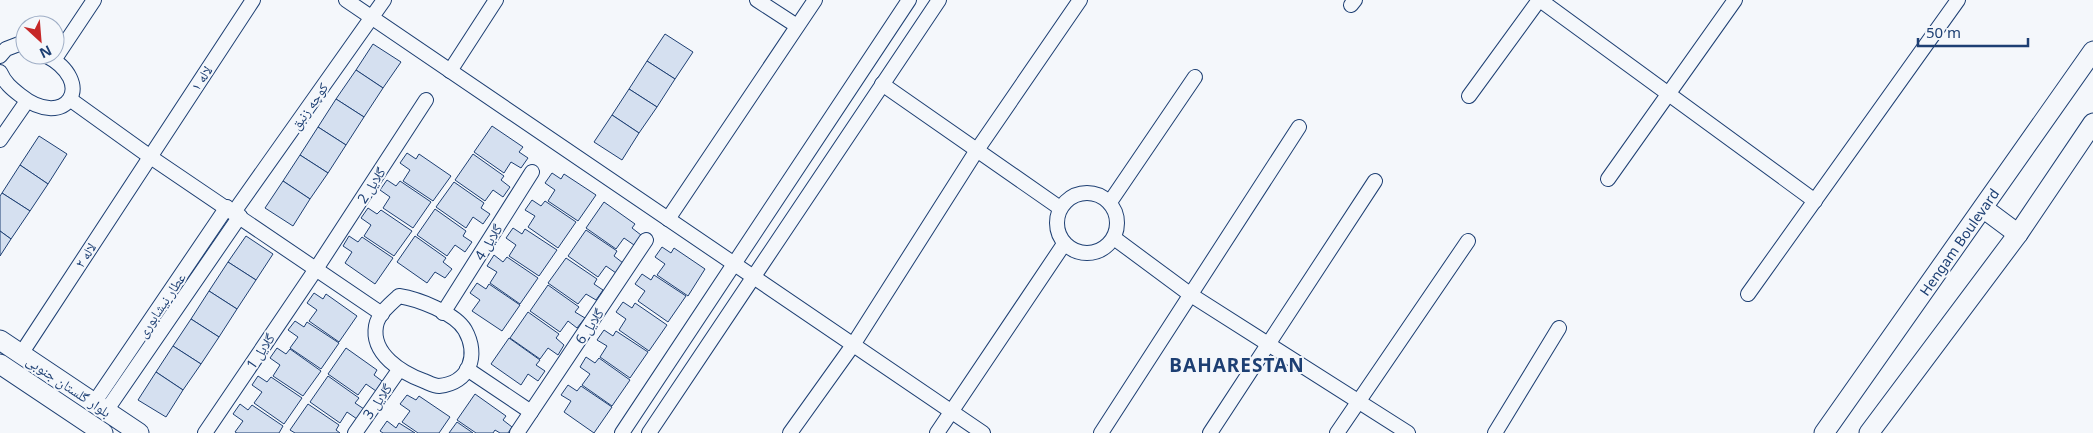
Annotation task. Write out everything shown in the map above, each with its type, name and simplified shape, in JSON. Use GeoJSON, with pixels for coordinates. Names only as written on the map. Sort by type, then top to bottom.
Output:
{"type":"FeatureCollection","features":[{"type":"Feature","properties":{"kind":"main road","name":"Hengam Boulevard"},"geometry":{"type":"LineString","coordinates":[[1830,431],[2093,51]]}},
{"type":"Feature","properties":{"kind":"main road"},"geometry":{"type":"LineString","coordinates":[[1869,433],[2018,234],[2093,124]]}},
{"type":"Feature","properties":{"kind":"main road"},"geometry":{"type":"LineString","coordinates":[[1983,208],[2018,234]]}},
{"type":"Feature","properties":{"kind":"main road","name":"بلوار گلستان جنوبی"},"geometry":{"type":"LineString","coordinates":[[0,340],[139,433]]}},
{"type":"Feature","properties":{"kind":"main road","name":"بلوار گلستان جنوبی"},"geometry":{"type":"LineString","coordinates":[[0,364],[94,427]]}},
{"type":"Feature","properties":{"kind":"main road"},"geometry":{"type":"LineString","coordinates":[[94,427],[100,407]]}},
{"type":"Feature","properties":{"kind":"street"},"geometry":{"type":"LineString","coordinates":[[65,37],[94,0]]}},
{"type":"Feature","properties":{"kind":"street","name":"لاله ۱"},"geometry":{"type":"LineString","coordinates":[[149,156],[253,0]]}},
{"type":"Feature","properties":{"kind":"street"},"geometry":{"type":"LineString","coordinates":[[346,0],[983,433]]}},
{"type":"Feature","properties":{"kind":"street","name":"کوچه زنبق"},"geometry":{"type":"LineString","coordinates":[[100,407],[234,212],[384,0]]}},
{"type":"Feature","properties":{"kind":"street"},"geometry":{"type":"LineString","coordinates":[[450,71],[496,0]]}},
{"type":"Feature","properties":{"kind":"street"},"geometry":{"type":"LineString","coordinates":[[757,0],[797,26]]}},
{"type":"Feature","properties":{"kind":"street"},"geometry":{"type":"LineString","coordinates":[[668,219],[815,0]]}},
{"type":"Feature","properties":{"kind":"street"},"geometry":{"type":"LineString","coordinates":[[622,433],[910,0]]}},
{"type":"Feature","properties":{"kind":"street"},"geometry":{"type":"LineString","coordinates":[[649,433],[939,0]]}},
{"type":"Feature","properties":{"kind":"street"},"geometry":{"type":"LineString","coordinates":[[790,433],[853,345],[977,150],[1080,0]]}},
{"type":"Feature","properties":{"kind":"street"},"geometry":{"type":"LineString","coordinates":[[1468,96],[1540,0],[1815,201]]}},
{"type":"Feature","properties":{"kind":"street"},"geometry":{"type":"LineString","coordinates":[[1608,179],[1735,0]]}},
{"type":"Feature","properties":{"kind":"street"},"geometry":{"type":"LineString","coordinates":[[1748,294],[1958,0]]}},
{"type":"Feature","properties":{"kind":"street"},"geometry":{"type":"LineString","coordinates":[[0,56],[6,49],[15,45]]}},
{"type":"Feature","properties":{"kind":"street"},"geometry":{"type":"LineString","coordinates":[[0,72],[6,83],[27,100],[44,109],[56,108],[71,100],[74,91],[70,78],[56,65]]}},
{"type":"Feature","properties":{"kind":"street"},"geometry":{"type":"LineString","coordinates":[[1110,202],[1196,77]]}},
{"type":"Feature","properties":{"kind":"street"},"geometry":{"type":"LineString","coordinates":[[882,84],[1060,208]]}},
{"type":"Feature","properties":{"kind":"street"},"geometry":{"type":"LineString","coordinates":[[0,140],[27,100]]}},
{"type":"Feature","properties":{"kind":"street"},"geometry":{"type":"LineString","coordinates":[[71,100],[149,156],[382,314]]}},
{"type":"Feature","properties":{"kind":"street","name":"گلایل 2"},"geometry":{"type":"LineString","coordinates":[[316,269],[426,100]]}},
{"type":"Feature","properties":{"kind":"street"},"geometry":{"type":"LineString","coordinates":[[1101,433],[1300,127]]}},
{"type":"Feature","properties":{"kind":"street","name":"لاله ۲"},"geometry":{"type":"LineString","coordinates":[[21,354],[149,156]]}},
{"type":"Feature","properties":{"kind":"street","name":"گلایل 4"},"geometry":{"type":"LineString","coordinates":[[443,313],[532,172]]}},
{"type":"Feature","properties":{"kind":"street"},"geometry":{"type":"LineString","coordinates":[[1210,433],[1375,181]]}},
{"type":"Feature","properties":{"kind":"street"},"geometry":{"type":"LineString","coordinates":[[1093,192],[1110,202],[1118,219],[1114,238],[1100,251],[1081,254],[1064,244],[1056,227],[1060,208],[1074,195],[1093,192]]}},
{"type":"Feature","properties":{"kind":"street"},"geometry":{"type":"LineString","coordinates":[[1114,238],[1190,295],[1357,403],[1408,433]]}},
{"type":"Feature","properties":{"kind":"street","name":"گلایل 6"},"geometry":{"type":"LineString","coordinates":[[517,433],[646,240]]}},
{"type":"Feature","properties":{"kind":"street"},"geometry":{"type":"LineString","coordinates":[[1337,433],[1468,241]]}},
{"type":"Feature","properties":{"kind":"street"},"geometry":{"type":"LineString","coordinates":[[937,433],[1064,244]]}},
{"type":"Feature","properties":{"kind":"street","name":"گلایل 1"},"geometry":{"type":"LineString","coordinates":[[204,433],[316,269]]}},
{"type":"Feature","properties":{"kind":"street"},"geometry":{"type":"LineString","coordinates":[[399,296],[416,298],[443,313],[462,324],[469,338],[473,356],[467,370],[456,381],[437,386],[399,370],[381,350],[375,333],[376,324],[382,314],[399,296]]}},
{"type":"Feature","properties":{"kind":"street"},"geometry":{"type":"LineString","coordinates":[[1495,433],[1559,328]]}},
{"type":"Feature","properties":{"kind":"street","name":"گلایل 3"},"geometry":{"type":"LineString","coordinates":[[355,433],[399,370]]}},
{"type":"Feature","properties":{"kind":"street"},"geometry":{"type":"LineString","coordinates":[[467,370],[531,412]]}},
{"type":"Feature","properties":{"kind":"building"},"geometry":{"type":"Polygon","coordinates":[[[665,34],[693,52],[675,79],[647,61],[665,34]]]}},
{"type":"Feature","properties":{"kind":"building"},"geometry":{"type":"Polygon","coordinates":[[[373,44],[401,62],[383,88],[356,70],[373,44]]]}},
{"type":"Feature","properties":{"kind":"building"},"geometry":{"type":"Polygon","coordinates":[[[647,61],[675,79],[657,107],[629,89],[647,61]]]}},
{"type":"Feature","properties":{"kind":"building"},"geometry":{"type":"Polygon","coordinates":[[[356,70],[383,88],[364,117],[336,99],[356,70]]]}},
{"type":"Feature","properties":{"kind":"building"},"geometry":{"type":"Polygon","coordinates":[[[629,89],[657,107],[639,133],[612,115],[629,89]]]}},
{"type":"Feature","properties":{"kind":"building"},"geometry":{"type":"Polygon","coordinates":[[[336,99],[364,117],[346,145],[318,127],[336,99]]]}},
{"type":"Feature","properties":{"kind":"building"},"geometry":{"type":"Polygon","coordinates":[[[612,115],[639,133],[622,160],[594,142],[612,115]]]}},
{"type":"Feature","properties":{"kind":"building"},"geometry":{"type":"Polygon","coordinates":[[[492,126],[523,147],[519,152],[528,158],[521,168],[511,162],[504,173],[474,152],[492,126]]]}},
{"type":"Feature","properties":{"kind":"building"},"geometry":{"type":"Polygon","coordinates":[[[318,127],[346,145],[328,173],[300,155],[318,127]]]}},
{"type":"Feature","properties":{"kind":"building"},"geometry":{"type":"Polygon","coordinates":[[[39,136],[67,154],[48,184],[20,165],[39,136]]]}},
{"type":"Feature","properties":{"kind":"building"},"geometry":{"type":"Polygon","coordinates":[[[407,153],[416,159],[419,154],[451,176],[433,201],[403,181],[410,170],[400,163],[407,153]]]}},
{"type":"Feature","properties":{"kind":"building"},"geometry":{"type":"Polygon","coordinates":[[[473,154],[504,176],[501,180],[510,187],[503,197],[493,190],[485,201],[455,180],[473,154]]]}},
{"type":"Feature","properties":{"kind":"building"},"geometry":{"type":"Polygon","coordinates":[[[300,155],[328,173],[310,199],[283,181],[300,155]]]}},
{"type":"Feature","properties":{"kind":"building"},"geometry":{"type":"Polygon","coordinates":[[[20,165],[48,184],[30,211],[2,193],[20,165]]]}},
{"type":"Feature","properties":{"kind":"building"},"geometry":{"type":"Polygon","coordinates":[[[552,173],[561,179],[564,174],[596,195],[578,221],[548,201],[555,190],[545,183],[552,173]]]}},
{"type":"Feature","properties":{"kind":"building"},"geometry":{"type":"Polygon","coordinates":[[[387,180],[396,186],[400,181],[431,202],[413,228],[383,208],[390,197],[380,190],[387,180]]]}},
{"type":"Feature","properties":{"kind":"building"},"geometry":{"type":"Polygon","coordinates":[[[283,181],[310,199],[293,226],[265,208],[283,181]]]}},
{"type":"Feature","properties":{"kind":"building"},"geometry":{"type":"Polygon","coordinates":[[[454,182],[484,203],[481,208],[490,214],[483,224],[473,217],[466,228],[436,207],[454,182]]]}},
{"type":"Feature","properties":{"kind":"building"},"geometry":{"type":"Polygon","coordinates":[[[2,193],[30,211],[11,239],[0,231],[0,196],[2,193]]]}},
{"type":"Feature","properties":{"kind":"building"},"geometry":{"type":"Polygon","coordinates":[[[532,200],[541,206],[545,201],[576,222],[558,248],[528,227],[535,216],[525,210],[532,200]]]}},
{"type":"Feature","properties":{"kind":"building"},"geometry":{"type":"Polygon","coordinates":[[[604,202],[635,224],[632,228],[641,235],[634,245],[624,238],[616,249],[586,228],[604,202]]]}},
{"type":"Feature","properties":{"kind":"building"},"geometry":{"type":"Polygon","coordinates":[[[368,208],[377,214],[381,210],[412,231],[394,256],[364,236],[371,225],[361,218],[368,208]]]}},
{"type":"Feature","properties":{"kind":"building"},"geometry":{"type":"Polygon","coordinates":[[[435,209],[466,231],[463,236],[472,242],[465,252],[455,245],[447,256],[417,235],[435,209]]]}},
{"type":"Feature","properties":{"kind":"building"},"geometry":{"type":"Polygon","coordinates":[[[513,228],[522,234],[525,229],[557,250],[539,276],[509,256],[516,245],[506,238],[513,228]]]}},
{"type":"Feature","properties":{"kind":"building"},"geometry":{"type":"Polygon","coordinates":[[[586,230],[617,251],[614,256],[623,263],[616,273],[606,266],[598,277],[568,256],[586,230]]]}},
{"type":"Feature","properties":{"kind":"building"},"geometry":{"type":"Polygon","coordinates":[[[0,231],[11,239],[0,256],[0,231]]]}},
{"type":"Feature","properties":{"kind":"building"},"geometry":{"type":"Polygon","coordinates":[[[246,236],[273,254],[256,280],[228,262],[246,236]]]}},
{"type":"Feature","properties":{"kind":"building"},"geometry":{"type":"Polygon","coordinates":[[[349,236],[358,242],[362,237],[393,258],[375,284],[345,263],[352,252],[343,246],[349,236]]]}},
{"type":"Feature","properties":{"kind":"building"},"geometry":{"type":"Polygon","coordinates":[[[415,236],[446,258],[443,262],[452,269],[445,278],[435,272],[427,283],[397,262],[415,236]]]}},
{"type":"Feature","properties":{"kind":"building"},"geometry":{"type":"Polygon","coordinates":[[[662,247],[671,253],[674,248],[705,269],[688,296],[657,275],[665,264],[655,257],[662,247]]]}},
{"type":"Feature","properties":{"kind":"building"},"geometry":{"type":"Polygon","coordinates":[[[494,255],[503,262],[507,257],[538,278],[520,304],[490,283],[497,272],[487,266],[494,255]]]}},
{"type":"Feature","properties":{"kind":"building"},"geometry":{"type":"Polygon","coordinates":[[[566,258],[597,279],[594,284],[603,290],[596,300],[586,294],[578,304],[548,283],[566,258]]]}},
{"type":"Feature","properties":{"kind":"building"},"geometry":{"type":"Polygon","coordinates":[[[228,262],[256,280],[237,309],[209,291],[228,262]]]}},
{"type":"Feature","properties":{"kind":"building"},"geometry":{"type":"Polygon","coordinates":[[[642,274],[651,280],[654,275],[686,296],[668,322],[638,301],[645,291],[635,284],[642,274]]]}},
{"type":"Feature","properties":{"kind":"building"},"geometry":{"type":"Polygon","coordinates":[[[477,283],[486,289],[489,284],[520,305],[502,331],[472,311],[480,300],[470,293],[477,283]]]}},
{"type":"Feature","properties":{"kind":"building"},"geometry":{"type":"Polygon","coordinates":[[[548,285],[579,307],[575,312],[585,318],[577,328],[568,321],[560,332],[530,311],[548,285]]]}},
{"type":"Feature","properties":{"kind":"building"},"geometry":{"type":"Polygon","coordinates":[[[209,291],[237,309],[219,337],[191,319],[209,291]]]}},
{"type":"Feature","properties":{"kind":"building"},"geometry":{"type":"Polygon","coordinates":[[[314,293],[323,299],[326,294],[357,316],[339,342],[309,321],[317,310],[307,303],[314,293]]]}},
{"type":"Feature","properties":{"kind":"building"},"geometry":{"type":"Polygon","coordinates":[[[623,302],[632,308],[635,303],[667,325],[649,351],[619,330],[626,319],[616,312],[623,302]]]}},
{"type":"Feature","properties":{"kind":"building"},"geometry":{"type":"Polygon","coordinates":[[[528,312],[559,334],[556,338],[564,345],[558,355],[548,348],[540,359],[510,338],[528,312]]]}},
{"type":"Feature","properties":{"kind":"building"},"geometry":{"type":"Polygon","coordinates":[[[191,319],[219,337],[201,364],[173,346],[191,319]]]}},
{"type":"Feature","properties":{"kind":"building"},"geometry":{"type":"Polygon","coordinates":[[[295,321],[304,327],[307,322],[339,343],[321,369],[290,348],[298,337],[288,330],[295,321]]]}},
{"type":"Feature","properties":{"kind":"building"},"geometry":{"type":"Polygon","coordinates":[[[604,330],[613,336],[616,331],[648,352],[630,378],[600,357],[607,346],[597,340],[604,330]]]}},
{"type":"Feature","properties":{"kind":"building"},"geometry":{"type":"Polygon","coordinates":[[[509,338],[540,360],[536,365],[545,371],[538,381],[528,374],[521,385],[491,364],[509,338]]]}},
{"type":"Feature","properties":{"kind":"building"},"geometry":{"type":"Polygon","coordinates":[[[173,346],[201,364],[183,390],[156,372],[173,346]]]}},
{"type":"Feature","properties":{"kind":"building"},"geometry":{"type":"Polygon","coordinates":[[[277,348],[286,354],[290,349],[321,371],[303,396],[273,376],[280,365],[270,358],[277,348]]]}},
{"type":"Feature","properties":{"kind":"building"},"geometry":{"type":"Polygon","coordinates":[[[346,348],[377,370],[374,375],[382,381],[376,391],[366,384],[358,395],[328,374],[346,348]]]}},
{"type":"Feature","properties":{"kind":"building"},"geometry":{"type":"Polygon","coordinates":[[[586,357],[595,363],[599,358],[630,380],[612,406],[582,385],[590,374],[580,367],[586,357]]]}},
{"type":"Feature","properties":{"kind":"building"},"geometry":{"type":"Polygon","coordinates":[[[156,372],[183,390],[166,417],[138,400],[156,372]]]}},
{"type":"Feature","properties":{"kind":"building"},"geometry":{"type":"Polygon","coordinates":[[[258,376],[267,382],[271,377],[302,398],[284,424],[254,403],[262,392],[252,385],[258,376]]]}},
{"type":"Feature","properties":{"kind":"building"},"geometry":{"type":"Polygon","coordinates":[[[328,376],[359,398],[355,403],[364,409],[357,419],[347,412],[340,423],[310,402],[328,376]]]}},
{"type":"Feature","properties":{"kind":"building"},"geometry":{"type":"Polygon","coordinates":[[[568,385],[577,391],[581,386],[612,407],[594,433],[564,412],[571,401],[561,395],[568,385]]]}},
{"type":"Feature","properties":{"kind":"building"},"geometry":{"type":"Polygon","coordinates":[[[475,394],[506,416],[503,420],[512,427],[508,433],[500,433],[495,430],[493,433],[476,433],[457,420],[475,394]]]}},
{"type":"Feature","properties":{"kind":"building"},"geometry":{"type":"Polygon","coordinates":[[[407,395],[416,400],[419,396],[450,417],[439,433],[418,433],[402,422],[410,411],[400,404],[407,395]]]}},
{"type":"Feature","properties":{"kind":"building"},"geometry":{"type":"Polygon","coordinates":[[[240,404],[248,410],[252,405],[283,426],[279,433],[235,432],[243,421],[233,414],[240,404]]]}},
{"type":"Feature","properties":{"kind":"building"},"geometry":{"type":"Polygon","coordinates":[[[308,404],[339,425],[336,430],[340,433],[295,433],[290,430],[308,404]]]}},
{"type":"Feature","properties":{"kind":"building"},"geometry":{"type":"Polygon","coordinates":[[[387,421],[396,428],[399,423],[415,433],[383,433],[380,431],[387,421]]]}},
{"type":"Feature","properties":{"kind":"building"},"geometry":{"type":"Polygon","coordinates":[[[457,422],[473,433],[449,433],[457,422]]]}},
{"type":"Feature","properties":{"kind":"district","name":"BAHARESTAN"},"geometry":{"type":"Point","coordinates":[1237,365]}}]}
